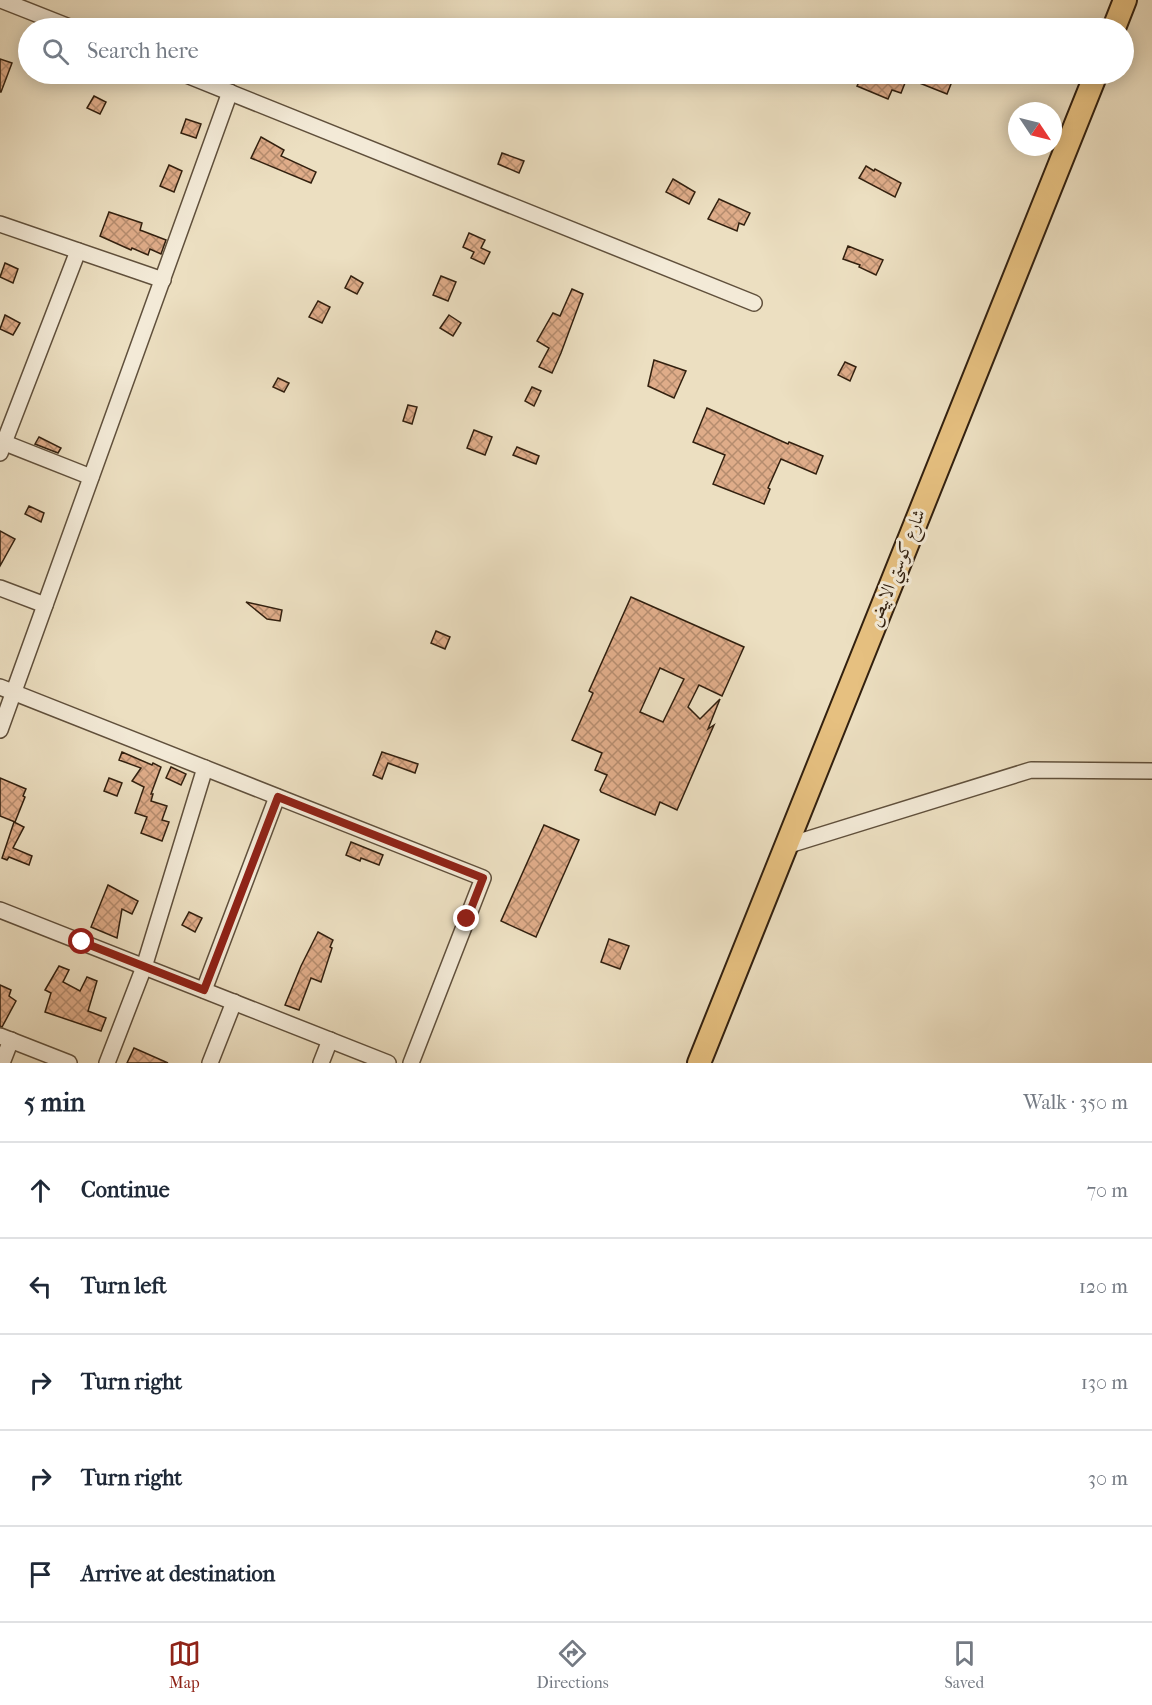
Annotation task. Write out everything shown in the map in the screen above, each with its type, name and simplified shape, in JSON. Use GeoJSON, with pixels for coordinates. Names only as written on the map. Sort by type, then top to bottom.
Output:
{"type":"FeatureCollection","features":[{"type":"Feature","properties":{"kind":"highway"},"geometry":{"type":"LineString","coordinates":[[1118,18],[1125,0]]}},
{"type":"Feature","properties":{"kind":"highway","name":"شارع كوستي الابيض"},"geometry":{"type":"LineString","coordinates":[[699,1063],[1092,84]]}},
{"type":"Feature","properties":{"kind":"street"},"geometry":{"type":"LineString","coordinates":[[1,0],[47,18]]}},
{"type":"Feature","properties":{"kind":"street"},"geometry":{"type":"LineString","coordinates":[[210,84],[754,303]]}},
{"type":"Feature","properties":{"kind":"street"},"geometry":{"type":"LineString","coordinates":[[0,730],[7,690],[45,605],[231,92]]}},
{"type":"Feature","properties":{"kind":"street"},"geometry":{"type":"LineString","coordinates":[[0,224],[163,280]]}},
{"type":"Feature","properties":{"kind":"street"},"geometry":{"type":"LineString","coordinates":[[78,251],[1,446],[92,477]]}},
{"type":"Feature","properties":{"kind":"street"},"geometry":{"type":"LineString","coordinates":[[0,588],[45,605]]}},
{"type":"Feature","properties":{"kind":"street"},"geometry":{"type":"LineString","coordinates":[[7,690],[483,878],[411,1063]]}},
{"type":"Feature","properties":{"kind":"street"},"geometry":{"type":"LineString","coordinates":[[107,1063],[144,967],[205,768]]}},
{"type":"Feature","properties":{"kind":"street"},"geometry":{"type":"LineString","coordinates":[[786,846],[1031,770],[1152,771]]}},
{"type":"Feature","properties":{"kind":"street"},"geometry":{"type":"LineString","coordinates":[[204,990],[278,797]]}},
{"type":"Feature","properties":{"kind":"street"},"geometry":{"type":"LineString","coordinates":[[0,910],[388,1063]]}},
{"type":"Feature","properties":{"kind":"street"},"geometry":{"type":"LineString","coordinates":[[210,1063],[234,1002]]}},
{"type":"Feature","properties":{"kind":"street"},"geometry":{"type":"LineString","coordinates":[[2,1063],[5,1038],[69,1063]]}},
{"type":"Feature","properties":{"kind":"street"},"geometry":{"type":"LineString","coordinates":[[321,1063],[330,1040]]}},
{"type":"Feature","properties":{"kind":"building"},"geometry":{"type":"Polygon","coordinates":[[[0,59],[12,63],[1,92],[0,92],[0,59]]]}},
{"type":"Feature","properties":{"kind":"building"},"geometry":{"type":"Polygon","coordinates":[[[858,84],[905,84],[901,93],[892,90],[888,99],[857,86],[858,84]]]}},
{"type":"Feature","properties":{"kind":"building"},"geometry":{"type":"Polygon","coordinates":[[[922,84],[951,84],[947,94],[922,84]]]}},
{"type":"Feature","properties":{"kind":"building"},"geometry":{"type":"Polygon","coordinates":[[[94,96],[106,102],[100,114],[87,108],[94,96]]]}},
{"type":"Feature","properties":{"kind":"building"},"geometry":{"type":"Polygon","coordinates":[[[186,119],[201,124],[196,138],[181,133],[186,119]]]}},
{"type":"Feature","properties":{"kind":"building"},"geometry":{"type":"Polygon","coordinates":[[[261,137],[284,150],[281,156],[316,172],[311,183],[251,158],[261,137]]]}},
{"type":"Feature","properties":{"kind":"building"},"geometry":{"type":"Polygon","coordinates":[[[502,153],[524,161],[519,173],[498,164],[502,153]]]}},
{"type":"Feature","properties":{"kind":"building"},"geometry":{"type":"Polygon","coordinates":[[[169,165],[182,171],[174,192],[160,186],[169,165]]]}},
{"type":"Feature","properties":{"kind":"building"},"geometry":{"type":"Polygon","coordinates":[[[866,166],[901,183],[895,197],[859,178],[866,166]]]}},
{"type":"Feature","properties":{"kind":"building"},"geometry":{"type":"Polygon","coordinates":[[[673,179],[695,192],[689,204],[666,192],[673,179]]]}},
{"type":"Feature","properties":{"kind":"building"},"geometry":{"type":"Polygon","coordinates":[[[719,199],[750,213],[744,225],[739,223],[737,231],[708,219],[719,199]]]}},
{"type":"Feature","properties":{"kind":"building"},"geometry":{"type":"Polygon","coordinates":[[[109,212],[142,223],[140,230],[166,240],[161,254],[150,249],[148,255],[132,248],[131,250],[100,236],[109,212]]]}},
{"type":"Feature","properties":{"kind":"building"},"geometry":{"type":"Polygon","coordinates":[[[469,233],[485,240],[481,248],[490,252],[484,264],[471,258],[474,252],[463,247],[469,233]]]}},
{"type":"Feature","properties":{"kind":"building"},"geometry":{"type":"Polygon","coordinates":[[[848,246],[883,260],[876,275],[859,267],[860,265],[843,259],[848,246]]]}},
{"type":"Feature","properties":{"kind":"building"},"geometry":{"type":"Polygon","coordinates":[[[5,263],[18,269],[13,283],[0,277],[5,263]]]}},
{"type":"Feature","properties":{"kind":"building"},"geometry":{"type":"Polygon","coordinates":[[[351,276],[363,283],[357,294],[345,288],[351,276]]]}},
{"type":"Feature","properties":{"kind":"building"},"geometry":{"type":"Polygon","coordinates":[[[441,276],[456,282],[448,301],[433,295],[441,276]]]}},
{"type":"Feature","properties":{"kind":"building"},"geometry":{"type":"Polygon","coordinates":[[[572,289],[583,294],[552,373],[539,367],[549,348],[537,341],[553,313],[560,316],[572,289]]]}},
{"type":"Feature","properties":{"kind":"building"},"geometry":{"type":"Polygon","coordinates":[[[318,301],[330,307],[322,323],[309,317],[318,301]]]}},
{"type":"Feature","properties":{"kind":"building"},"geometry":{"type":"Polygon","coordinates":[[[5,315],[20,323],[13,335],[0,329],[5,315]]]}},
{"type":"Feature","properties":{"kind":"building"},"geometry":{"type":"Polygon","coordinates":[[[449,315],[461,323],[453,336],[440,328],[449,315]]]}},
{"type":"Feature","properties":{"kind":"building"},"geometry":{"type":"Polygon","coordinates":[[[654,360],[686,371],[674,398],[648,386],[654,360]]]}},
{"type":"Feature","properties":{"kind":"building"},"geometry":{"type":"Polygon","coordinates":[[[845,362],[856,367],[850,381],[838,375],[845,362]]]}},
{"type":"Feature","properties":{"kind":"building"},"geometry":{"type":"Polygon","coordinates":[[[278,378],[289,383],[284,392],[273,387],[278,378]]]}},
{"type":"Feature","properties":{"kind":"building"},"geometry":{"type":"Polygon","coordinates":[[[532,387],[541,391],[534,406],[525,401],[532,387]]]}},
{"type":"Feature","properties":{"kind":"building"},"geometry":{"type":"Polygon","coordinates":[[[408,405],[417,407],[412,424],[403,421],[408,405]]]}},
{"type":"Feature","properties":{"kind":"building"},"geometry":{"type":"Polygon","coordinates":[[[707,408],[788,444],[789,442],[823,456],[816,474],[781,459],[768,488],[770,489],[764,504],[713,484],[725,455],[693,442],[707,408]]]}},
{"type":"Feature","properties":{"kind":"building"},"geometry":{"type":"Polygon","coordinates":[[[474,430],[492,437],[485,455],[467,448],[474,430]]]}},
{"type":"Feature","properties":{"kind":"building"},"geometry":{"type":"Polygon","coordinates":[[[39,437],[61,448],[58,453],[35,444],[39,437]]]}},
{"type":"Feature","properties":{"kind":"building"},"geometry":{"type":"Polygon","coordinates":[[[517,447],[539,456],[536,464],[513,455],[517,447]]]}},
{"type":"Feature","properties":{"kind":"building"},"geometry":{"type":"Polygon","coordinates":[[[29,506],[44,513],[41,522],[25,514],[29,506]]]}},
{"type":"Feature","properties":{"kind":"building"},"geometry":{"type":"Polygon","coordinates":[[[0,531],[15,539],[0,566],[0,531]]]}},
{"type":"Feature","properties":{"kind":"building"},"geometry":{"type":"Polygon","coordinates":[[[631,597],[744,647],[722,696],[699,685],[688,707],[700,719],[720,699],[708,729],[714,725],[677,810],[660,802],[655,815],[601,792],[607,775],[595,770],[602,753],[572,740],[593,693],[589,691],[631,597]],[[660,668],[640,712],[663,722],[684,679],[660,668]]]}},
{"type":"Feature","properties":{"kind":"building"},"geometry":{"type":"Polygon","coordinates":[[[246,602],[282,610],[280,621],[267,619],[246,602]]]}},
{"type":"Feature","properties":{"kind":"building"},"geometry":{"type":"Polygon","coordinates":[[[436,631],[450,637],[445,649],[431,643],[436,631]]]}},
{"type":"Feature","properties":{"kind":"building"},"geometry":{"type":"Polygon","coordinates":[[[122,752],[161,767],[151,794],[153,794],[151,801],[167,806],[162,820],[169,822],[162,841],[141,833],[147,817],[135,813],[144,787],[132,781],[141,768],[119,760],[122,752]]]}},
{"type":"Feature","properties":{"kind":"building"},"geometry":{"type":"Polygon","coordinates":[[[382,752],[418,764],[415,773],[388,763],[382,779],[373,775],[382,752]]]}},
{"type":"Feature","properties":{"kind":"building"},"geometry":{"type":"Polygon","coordinates":[[[171,767],[186,774],[181,785],[166,778],[171,767]]]}},
{"type":"Feature","properties":{"kind":"building"},"geometry":{"type":"Polygon","coordinates":[[[0,778],[26,789],[15,822],[0,816],[0,778]]]}},
{"type":"Feature","properties":{"kind":"building"},"geometry":{"type":"Polygon","coordinates":[[[109,778],[122,783],[117,796],[104,791],[109,778]]]}},
{"type":"Feature","properties":{"kind":"building"},"geometry":{"type":"Polygon","coordinates":[[[14,822],[24,827],[13,848],[32,856],[29,865],[9,857],[7,860],[2,858],[14,822]]]}},
{"type":"Feature","properties":{"kind":"building"},"geometry":{"type":"Polygon","coordinates":[[[544,825],[579,840],[536,937],[501,921],[544,825]]]}},
{"type":"Feature","properties":{"kind":"building"},"geometry":{"type":"Polygon","coordinates":[[[351,842],[383,855],[379,865],[346,855],[351,842]]]}},
{"type":"Feature","properties":{"kind":"building"},"geometry":{"type":"Polygon","coordinates":[[[108,885],[138,901],[132,914],[122,909],[117,938],[91,927],[108,885]]]}},
{"type":"Feature","properties":{"kind":"building"},"geometry":{"type":"Polygon","coordinates":[[[189,912],[202,918],[195,932],[182,925],[189,912]]]}},
{"type":"Feature","properties":{"kind":"building"},"geometry":{"type":"Polygon","coordinates":[[[318,932],[333,940],[330,947],[332,948],[321,982],[311,978],[299,1010],[285,1005],[318,932]]]}},
{"type":"Feature","properties":{"kind":"building"},"geometry":{"type":"Polygon","coordinates":[[[609,939],[629,946],[620,969],[601,962],[609,939]]]}},
{"type":"Feature","properties":{"kind":"building"},"geometry":{"type":"Polygon","coordinates":[[[59,966],[69,970],[63,982],[80,991],[87,977],[97,981],[88,1011],[106,1018],[101,1031],[45,1012],[51,993],[45,990],[59,966]]]}},
{"type":"Feature","properties":{"kind":"building"},"geometry":{"type":"Polygon","coordinates":[[[0,985],[11,990],[9,996],[16,1001],[2,1027],[0,1026],[0,985]]]}},
{"type":"Feature","properties":{"kind":"building"},"geometry":{"type":"Polygon","coordinates":[[[134,1048],[168,1063],[127,1063],[134,1048]]]}},
{"type":"Feature","properties":{"kind":"route"},"geometry":{"type":"LineString","coordinates":[[82,942],[204,990],[278,797],[483,878],[467,919]]}}]}
